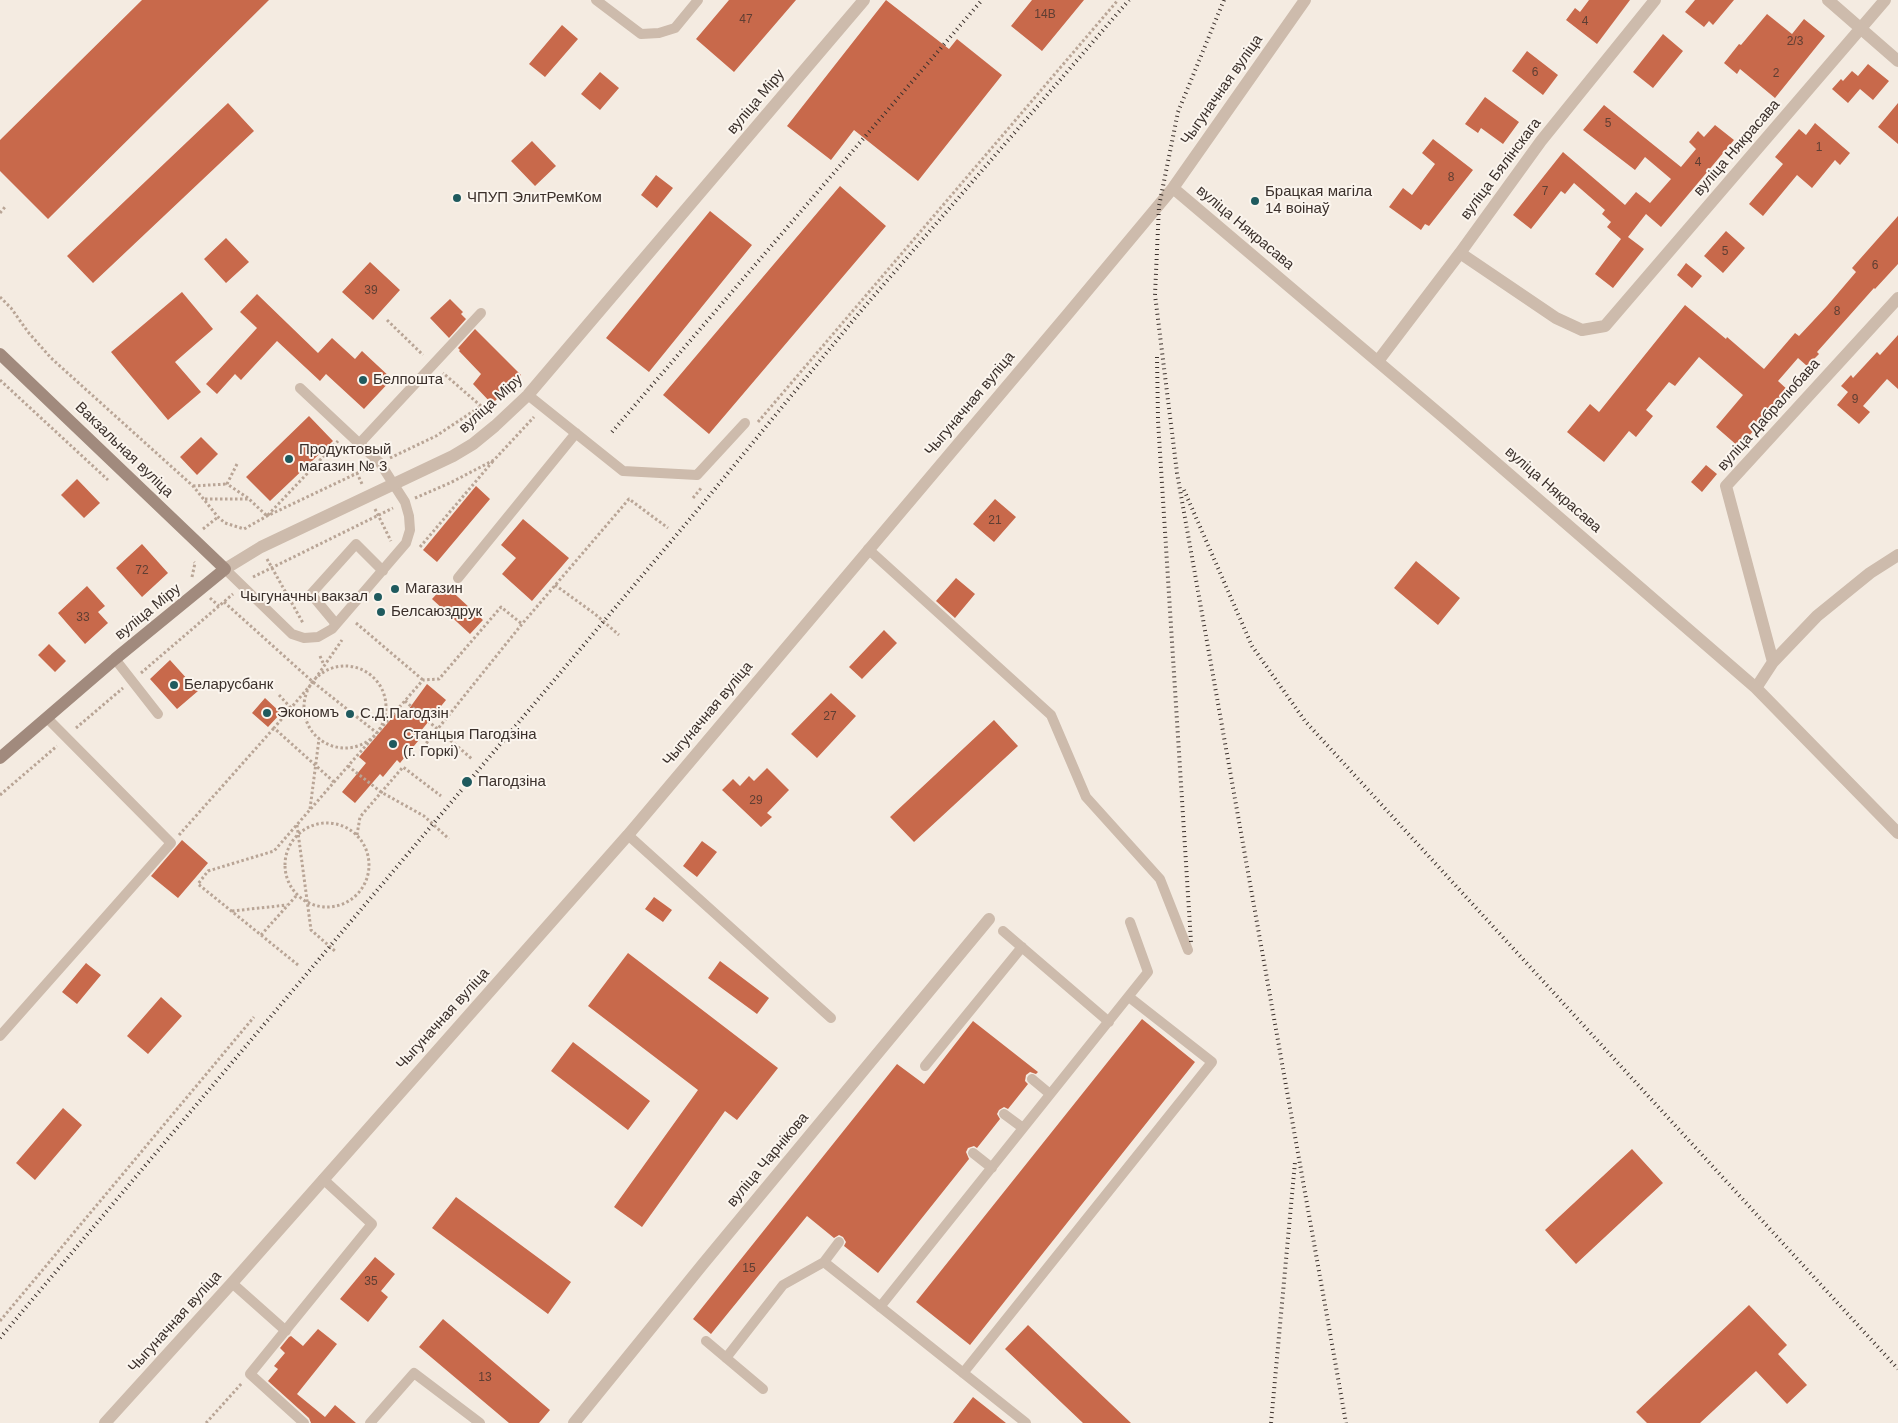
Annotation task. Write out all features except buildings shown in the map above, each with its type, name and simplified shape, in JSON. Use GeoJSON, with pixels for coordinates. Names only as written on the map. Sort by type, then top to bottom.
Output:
{"type":"FeatureCollection","features":[{"type":"Feature","properties":{"kind":"main road","name":"Вакзальная вуліца"},"geometry":{"type":"LineString","coordinates":[[0,354],[225,569]]}},
{"type":"Feature","properties":{"kind":"main road","name":"вуліца Міру"},"geometry":{"type":"LineString","coordinates":[[0,758],[115,659],[225,569]]}},
{"type":"Feature","properties":{"kind":"street","name":"вуліца Міру"},"geometry":{"type":"LineString","coordinates":[[225,569],[261,547],[434,465],[473,444],[495,426],[528,395],[864,0]]}},
{"type":"Feature","properties":{"kind":"street","name":"Чыгуначная вуліца"},"geometry":{"type":"LineString","coordinates":[[105,1423],[232,1283],[628,834],[1173,188],[1305,0]]}},
{"type":"Feature","properties":{"kind":"street","name":"вуліца Бялінскага"},"geometry":{"type":"LineString","coordinates":[[1378,361],[1460,253],[1541,141],[1655,0]]}},
{"type":"Feature","properties":{"kind":"street"},"geometry":{"type":"LineString","coordinates":[[1828,0],[1898,61]]}},
{"type":"Feature","properties":{"kind":"street","name":"вуліца Някрасава"},"geometry":{"type":"LineString","coordinates":[[1460,253],[1556,318],[1582,330],[1605,326],[1885,0]]}},
{"type":"Feature","properties":{"kind":"street","name":"вуліца Някрасава"},"geometry":{"type":"LineString","coordinates":[[1173,188],[1378,361],[1756,688],[1898,832]]}},
{"type":"Feature","properties":{"kind":"street","name":"вуліца Дабралюбава"},"geometry":{"type":"LineString","coordinates":[[1773,662],[1726,486],[1898,298]]}},
{"type":"Feature","properties":{"kind":"street"},"geometry":{"type":"LineString","coordinates":[[1756,688],[1773,662],[1817,616],[1870,573],[1898,556]]}},
{"type":"Feature","properties":{"kind":"street","name":"вуліца Чарнікова"},"geometry":{"type":"LineString","coordinates":[[574,1423],[989,919]]}},
{"type":"Feature","properties":{"kind":"lane"},"geometry":{"type":"LineString","coordinates":[[596,0],[641,34],[659,34],[675,28],[698,0]]}},
{"type":"Feature","properties":{"kind":"lane"},"geometry":{"type":"LineString","coordinates":[[359,444],[481,314]]}},
{"type":"Feature","properties":{"kind":"lane"},"geometry":{"type":"LineString","coordinates":[[225,569],[292,634],[304,638],[318,637],[332,629],[406,543],[410,530],[410,516],[405,502],[380,463],[300,388]]}},
{"type":"Feature","properties":{"kind":"lane"},"geometry":{"type":"LineString","coordinates":[[528,395],[623,471],[697,475],[749,425]]}},
{"type":"Feature","properties":{"kind":"lane"},"geometry":{"type":"LineString","coordinates":[[458,578],[576,433]]}},
{"type":"Feature","properties":{"kind":"lane"},"geometry":{"type":"LineString","coordinates":[[336,624],[311,594],[356,544],[383,571]]}},
{"type":"Feature","properties":{"kind":"lane"},"geometry":{"type":"LineString","coordinates":[[868,549],[1051,715],[1086,797],[1160,879],[1188,950]]}},
{"type":"Feature","properties":{"kind":"lane"},"geometry":{"type":"LineString","coordinates":[[115,659],[158,714]]}},
{"type":"Feature","properties":{"kind":"lane"},"geometry":{"type":"LineString","coordinates":[[0,1036],[171,843],[67,736],[47,718]]}},
{"type":"Feature","properties":{"kind":"lane"},"geometry":{"type":"LineString","coordinates":[[628,834],[831,1018]]}},
{"type":"Feature","properties":{"kind":"lane"},"geometry":{"type":"LineString","coordinates":[[880,1307],[1148,972],[1130,922]]}},
{"type":"Feature","properties":{"kind":"lane"},"geometry":{"type":"LineString","coordinates":[[1003,931],[1109,1022]]}},
{"type":"Feature","properties":{"kind":"lane"},"geometry":{"type":"LineString","coordinates":[[925,1066],[1022,947]]}},
{"type":"Feature","properties":{"kind":"lane"},"geometry":{"type":"LineString","coordinates":[[964,1373],[1212,1062],[1129,997]]}},
{"type":"Feature","properties":{"kind":"lane"},"geometry":{"type":"LineString","coordinates":[[1032,1079],[1050,1094]]}},
{"type":"Feature","properties":{"kind":"lane"},"geometry":{"type":"LineString","coordinates":[[1004,1114],[1023,1128]]}},
{"type":"Feature","properties":{"kind":"lane"},"geometry":{"type":"LineString","coordinates":[[973,1153],[992,1168]]}},
{"type":"Feature","properties":{"kind":"lane"},"geometry":{"type":"LineString","coordinates":[[304,1423],[250,1374],[372,1224],[323,1178]]}},
{"type":"Feature","properties":{"kind":"lane"},"geometry":{"type":"LineString","coordinates":[[726,1358],[783,1286],[824,1262],[839,1242]]}},
{"type":"Feature","properties":{"kind":"lane"},"geometry":{"type":"LineString","coordinates":[[824,1262],[1026,1423]]}},
{"type":"Feature","properties":{"kind":"lane"},"geometry":{"type":"LineString","coordinates":[[232,1283],[286,1331]]}},
{"type":"Feature","properties":{"kind":"lane"},"geometry":{"type":"LineString","coordinates":[[706,1341],[763,1389]]}},
{"type":"Feature","properties":{"kind":"lane"},"geometry":{"type":"LineString","coordinates":[[370,1423],[414,1373],[477,1422]]}},
{"type":"Feature","properties":{"kind":"path"},"geometry":{"type":"LineString","coordinates":[[749,425],[1118,0]]}},
{"type":"Feature","properties":{"kind":"path"},"geometry":{"type":"LineString","coordinates":[[0,213],[5,207]]}},
{"type":"Feature","properties":{"kind":"path"},"geometry":{"type":"LineString","coordinates":[[0,297],[51,358],[193,486],[218,518],[225,523],[244,529],[251,526],[254,532]]}},
{"type":"Feature","properties":{"kind":"path"},"geometry":{"type":"LineString","coordinates":[[386,320],[433,365]]}},
{"type":"Feature","properties":{"kind":"path"},"geometry":{"type":"LineString","coordinates":[[0,380],[108,481]]}},
{"type":"Feature","properties":{"kind":"path"},"geometry":{"type":"LineString","coordinates":[[417,551],[494,460],[544,407]]}},
{"type":"Feature","properties":{"kind":"path"},"geometry":{"type":"LineString","coordinates":[[193,486],[227,484],[249,498],[267,516],[347,432]]}},
{"type":"Feature","properties":{"kind":"path"},"geometry":{"type":"LineString","coordinates":[[415,498],[450,483],[494,460]]}},
{"type":"Feature","properties":{"kind":"path"},"geometry":{"type":"LineString","coordinates":[[318,462],[357,474],[363,486]]}},
{"type":"Feature","properties":{"kind":"path"},"geometry":{"type":"LineString","coordinates":[[227,484],[237,464]]}},
{"type":"Feature","properties":{"kind":"path"},"geometry":{"type":"LineString","coordinates":[[693,498],[705,484]]}},
{"type":"Feature","properties":{"kind":"path"},"geometry":{"type":"LineString","coordinates":[[204,500],[249,498]]}},
{"type":"Feature","properties":{"kind":"path"},"geometry":{"type":"LineString","coordinates":[[420,751],[522,624],[628,499],[668,528]]}},
{"type":"Feature","properties":{"kind":"path"},"geometry":{"type":"LineString","coordinates":[[373,505],[394,546]]}},
{"type":"Feature","properties":{"kind":"path"},"geometry":{"type":"LineString","coordinates":[[250,579],[397,506]]}},
{"type":"Feature","properties":{"kind":"path"},"geometry":{"type":"LineString","coordinates":[[203,529],[218,518]]}},
{"type":"Feature","properties":{"kind":"path"},"geometry":{"type":"LineString","coordinates":[[266,556],[306,628]]}},
{"type":"Feature","properties":{"kind":"path"},"geometry":{"type":"LineString","coordinates":[[556,584],[595,614],[619,636]]}},
{"type":"Feature","properties":{"kind":"path"},"geometry":{"type":"LineString","coordinates":[[0,795],[235,592]]}},
{"type":"Feature","properties":{"kind":"path"},"geometry":{"type":"LineString","coordinates":[[210,598],[219,606]]}},
{"type":"Feature","properties":{"kind":"path"},"geometry":{"type":"LineString","coordinates":[[224,602],[313,682],[376,734]]}},
{"type":"Feature","properties":{"kind":"path"},"geometry":{"type":"LineString","coordinates":[[356,623],[423,680],[439,679],[501,607],[522,624]]}},
{"type":"Feature","properties":{"kind":"path"},"geometry":{"type":"LineString","coordinates":[[171,843],[274,728],[313,682],[321,674],[341,667],[351,667],[362,670],[371,676],[383,693],[385,704],[382,724],[376,734],[369,741],[359,746],[338,748],[328,745],[319,739],[306,722],[304,712],[307,690],[313,682],[340,642]]}},
{"type":"Feature","properties":{"kind":"path"},"geometry":{"type":"LineString","coordinates":[[320,656],[324,665]]}},
{"type":"Feature","properties":{"kind":"path"},"geometry":{"type":"LineString","coordinates":[[298,965],[198,884],[208,871],[274,852],[423,680]]}},
{"type":"Feature","properties":{"kind":"path"},"geometry":{"type":"LineString","coordinates":[[279,696],[291,708]]}},
{"type":"Feature","properties":{"kind":"path"},"geometry":{"type":"LineString","coordinates":[[405,701],[472,759]]}},
{"type":"Feature","properties":{"kind":"path"},"geometry":{"type":"LineString","coordinates":[[274,728],[334,782]]}},
{"type":"Feature","properties":{"kind":"path"},"geometry":{"type":"LineString","coordinates":[[310,810],[314,765],[319,739]]}},
{"type":"Feature","properties":{"kind":"path"},"geometry":{"type":"LineString","coordinates":[[348,766],[382,792],[424,816],[448,839]]}},
{"type":"Feature","properties":{"kind":"path"},"geometry":{"type":"LineString","coordinates":[[357,836],[360,817],[403,767],[441,796]]}},
{"type":"Feature","properties":{"kind":"path"},"geometry":{"type":"LineString","coordinates":[[330,823],[340,825],[357,836],[363,844],[369,863],[365,883],[360,892],[352,899],[334,907],[324,908],[308,904],[290,887],[284,868],[288,848],[299,835],[310,827],[330,823]]}},
{"type":"Feature","properties":{"kind":"path"},"geometry":{"type":"LineString","coordinates":[[297,824],[311,930],[335,951]]}},
{"type":"Feature","properties":{"kind":"path"},"geometry":{"type":"LineString","coordinates":[[261,935],[297,895]]}},
{"type":"Feature","properties":{"kind":"path"},"geometry":{"type":"LineString","coordinates":[[232,912],[287,905]]}},
{"type":"Feature","properties":{"kind":"path"},"geometry":{"type":"LineString","coordinates":[[0,1321],[254,1017]]}},
{"type":"Feature","properties":{"kind":"path"},"geometry":{"type":"LineString","coordinates":[[206,1423],[250,1374]]}},
{"type":"Feature","properties":{"kind":"railway"},"geometry":{"type":"LineString","coordinates":[[612,432],[982,0]]}},
{"type":"Feature","properties":{"kind":"railway"},"geometry":{"type":"LineString","coordinates":[[0,1338],[700,507],[860,312],[1129,0]]}},
{"type":"Feature","properties":{"kind":"railway"},"geometry":{"type":"LineString","coordinates":[[1224,0],[1178,112],[1159,206],[1155,295],[1177,473],[1346,1423]]}},
{"type":"Feature","properties":{"kind":"railway"},"geometry":{"type":"LineString","coordinates":[[1157,357],[1158,421],[1191,942]]}},
{"type":"Feature","properties":{"kind":"railway"},"geometry":{"type":"LineString","coordinates":[[1184,490],[1252,646],[1305,721],[1898,1369]]}},
{"type":"Feature","properties":{"kind":"railway"},"geometry":{"type":"LineString","coordinates":[[1271,1423],[1295,1162]]}},
{"type":"Feature","properties":{"kind":"place","name":"ЧПУП ЭлитРемКом"},"geometry":{"type":"Point","coordinates":[457,198]}},
{"type":"Feature","properties":{"kind":"place","name":"Брацкая магіла 14 воінаў"},"geometry":{"type":"Point","coordinates":[1255,201]}},
{"type":"Feature","properties":{"kind":"place","name":"Белпошта"},"geometry":{"type":"Point","coordinates":[363,380]}},
{"type":"Feature","properties":{"kind":"place","name":"Продуктовый магазин № 3"},"geometry":{"type":"Point","coordinates":[289,459]}},
{"type":"Feature","properties":{"kind":"place","name":"Магазин"},"geometry":{"type":"Point","coordinates":[395,589]}},
{"type":"Feature","properties":{"kind":"place","name":"Чыгуначны вакзал"},"geometry":{"type":"Point","coordinates":[378,597]}},
{"type":"Feature","properties":{"kind":"place","name":"Белсаюздрук"},"geometry":{"type":"Point","coordinates":[381,612]}},
{"type":"Feature","properties":{"kind":"place","name":"Беларусбанк"},"geometry":{"type":"Point","coordinates":[174,685]}},
{"type":"Feature","properties":{"kind":"place","name":"Экономъ"},"geometry":{"type":"Point","coordinates":[267,713]}},
{"type":"Feature","properties":{"kind":"place","name":"С.Д.Пагодзін"},"geometry":{"type":"Point","coordinates":[350,714]}},
{"type":"Feature","properties":{"kind":"place","name":"Станцыя Пагодзіна (г. Горкі)"},"geometry":{"type":"Point","coordinates":[393,744]}},
{"type":"Feature","properties":{"kind":"place","name":"Пагодзіна"},"geometry":{"type":"Point","coordinates":[467,782]}}]}
